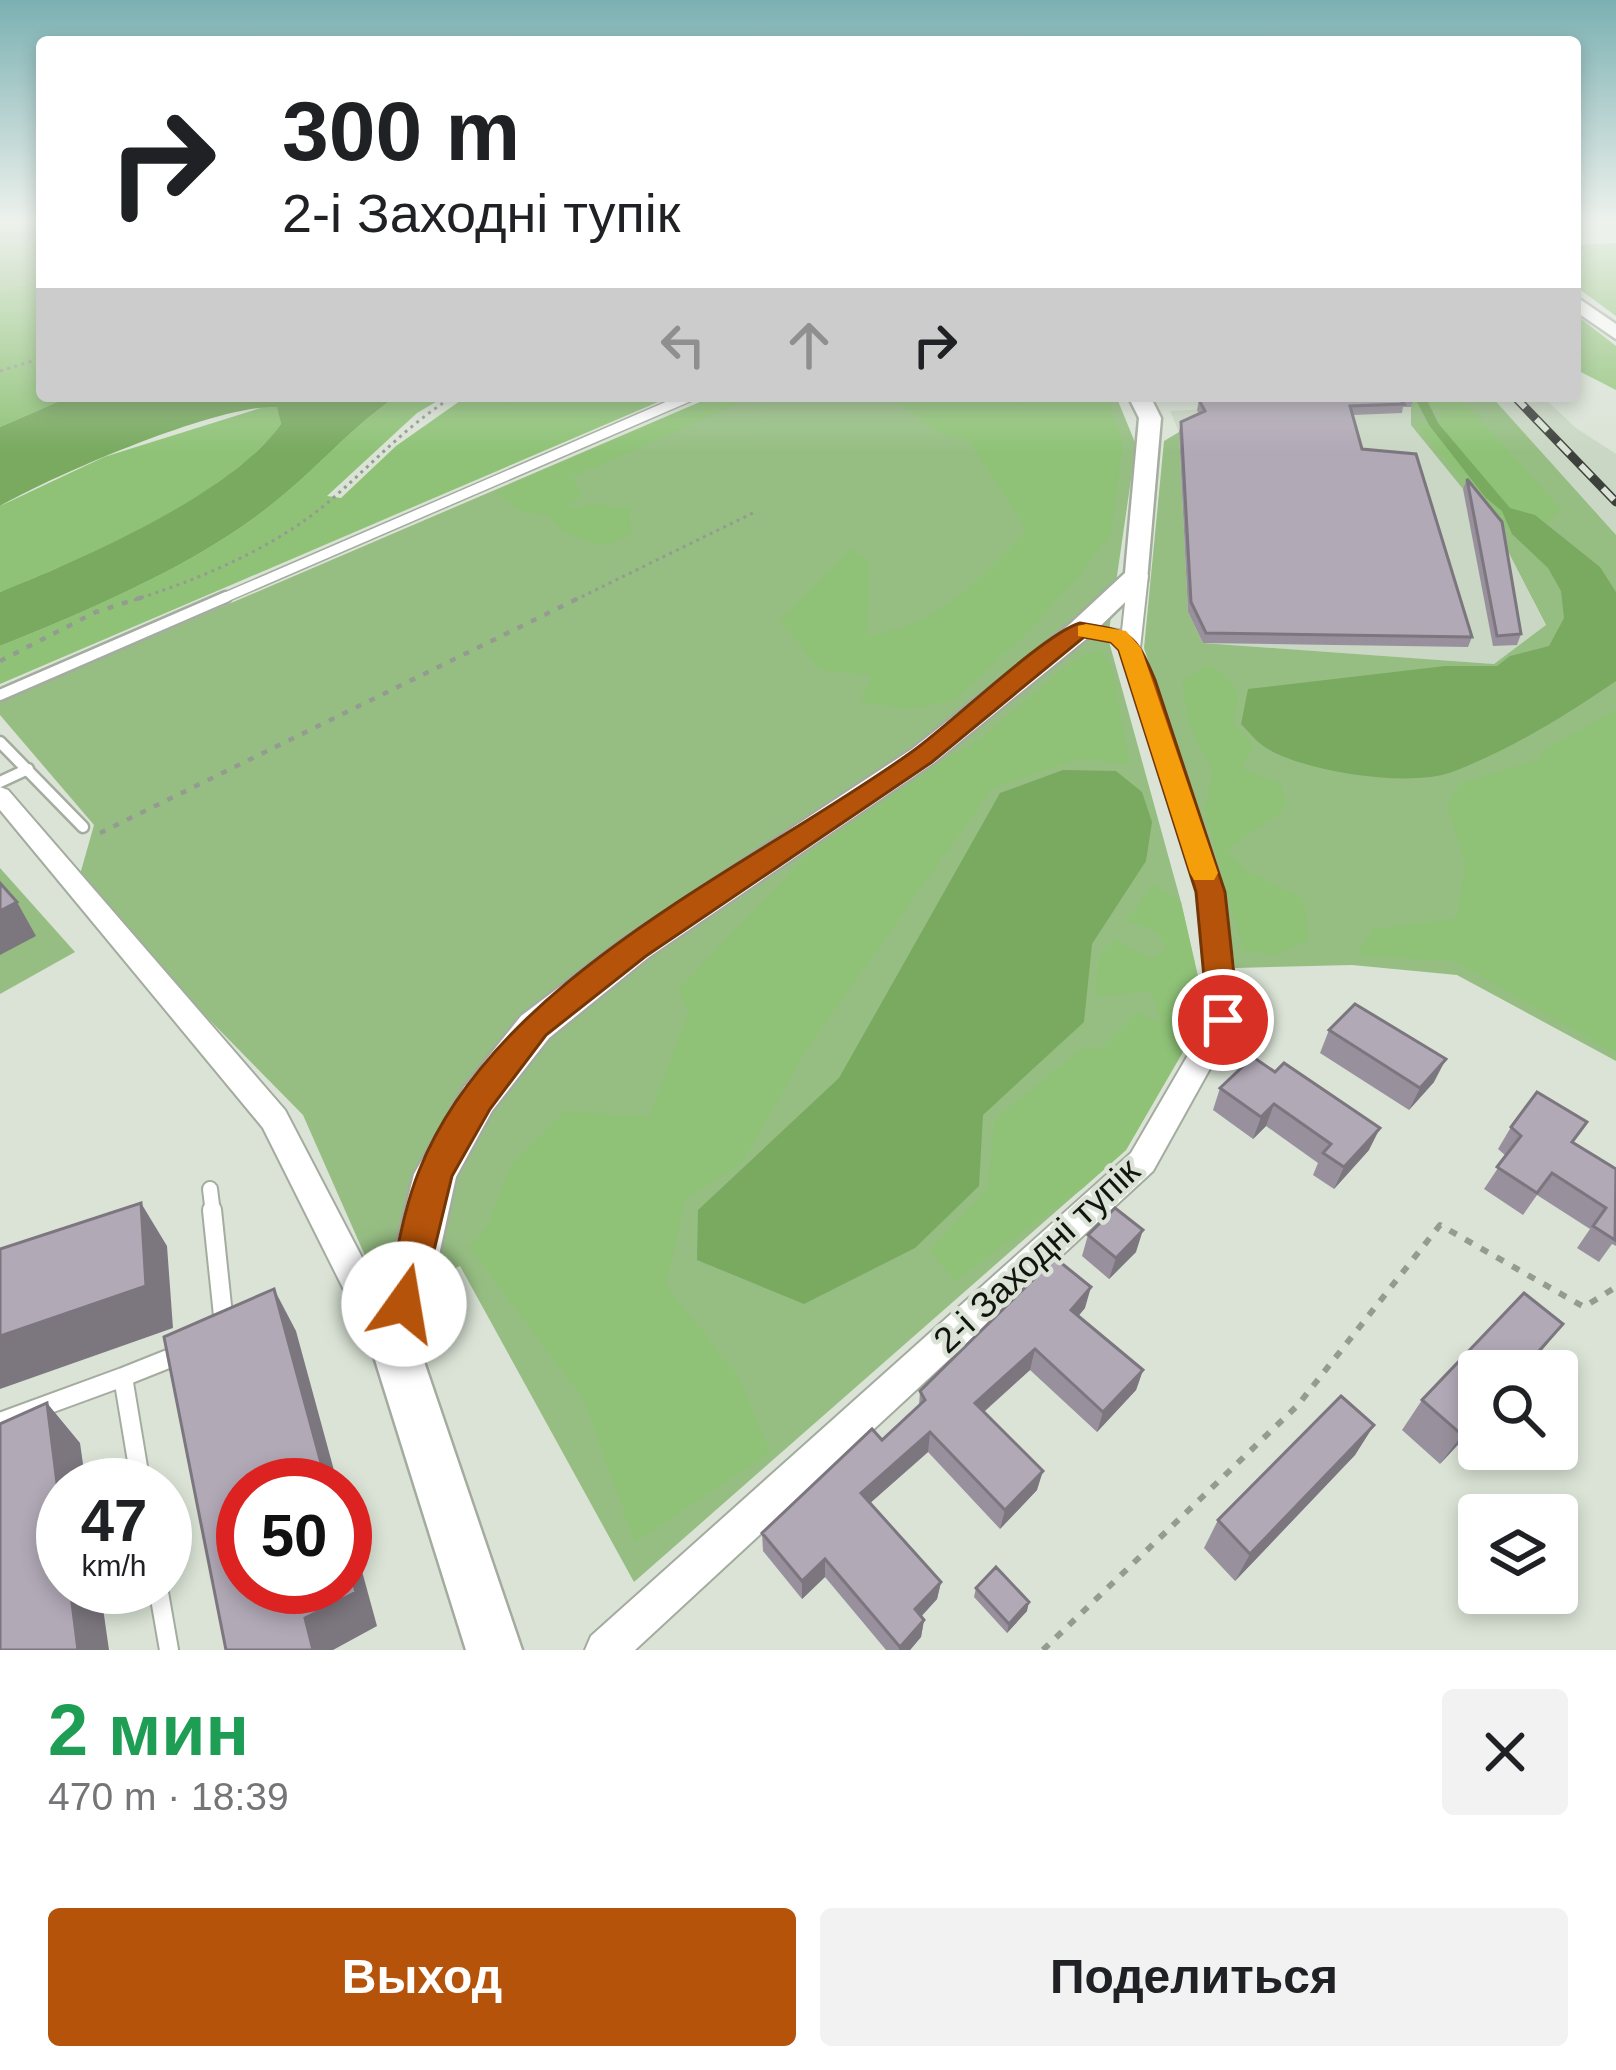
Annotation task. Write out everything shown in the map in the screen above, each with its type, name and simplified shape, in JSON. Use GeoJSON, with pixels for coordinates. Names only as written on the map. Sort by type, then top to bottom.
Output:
{"type":"FeatureCollection","features":[{"type":"Feature","properties":{"kind":"main road"},"geometry":{"type":"LineString","coordinates":[[1581,307],[1616,333]]}},
{"type":"Feature","properties":{"kind":"main road","name":"2-і Заходні тупік"},"geometry":{"type":"LineString","coordinates":[[1138,575],[1150,418],[1141,402]]}},
{"type":"Feature","properties":{"kind":"main road"},"geometry":{"type":"LineString","coordinates":[[494,1650],[394,1347],[435,1174],[478,1100],[535,1027],[636,948],[923,756],[1080,630],[1138,575]]}},
{"type":"Feature","properties":{"kind":"street","name":"2-і Заходні тупік"},"geometry":{"type":"LineString","coordinates":[[605,1650],[1142,1162],[1223,1020],[1210,892],[1130,648],[1138,575]]}},
{"type":"Feature","properties":{"kind":"street"},"geometry":{"type":"LineString","coordinates":[[1080,630],[1118,636],[1130,648]]}},
{"type":"Feature","properties":{"kind":"street"},"geometry":{"type":"LineString","coordinates":[[0,795],[274,1119],[406,1374]]}},
{"type":"Feature","properties":{"kind":"lane"},"geometry":{"type":"LineString","coordinates":[[0,695],[678,402]]}},
{"type":"Feature","properties":{"kind":"lane"},"geometry":{"type":"LineString","coordinates":[[0,742],[88,832]]}},
{"type":"Feature","properties":{"kind":"lane"},"geometry":{"type":"LineString","coordinates":[[0,782],[28,770]]}},
{"type":"Feature","properties":{"kind":"lane"},"geometry":{"type":"LineString","coordinates":[[0,1422],[225,1336],[210,1189]]}},
{"type":"Feature","properties":{"kind":"lane"},"geometry":{"type":"LineString","coordinates":[[123,1377],[136,1458]]}},
{"type":"Feature","properties":{"kind":"lane"},"geometry":{"type":"LineString","coordinates":[[163,1614],[169,1650]]}},
{"type":"Feature","properties":{"kind":"path"},"geometry":{"type":"LineString","coordinates":[[0,371],[36,360]]}},
{"type":"Feature","properties":{"kind":"path"},"geometry":{"type":"LineString","coordinates":[[0,661],[96,612],[178,586],[285,534],[325,505],[419,417],[444,402]]}},
{"type":"Feature","properties":{"kind":"path"},"geometry":{"type":"LineString","coordinates":[[88,832],[757,511]]}},
{"type":"Feature","properties":{"kind":"path"},"geometry":{"type":"LineString","coordinates":[[1043,1650],[1298,1405],[1440,1226],[1584,1307],[1616,1287]]}},
{"type":"Feature","properties":{"kind":"shaded area"},"geometry":{"type":"Polygon","coordinates":[[[0,298],[36,298],[36,402],[57,402],[0,427],[0,298]]]}},
{"type":"Feature","properties":{"kind":"shaded area"},"geometry":{"type":"Polygon","coordinates":[[[1591,298],[1616,298],[1616,316],[1591,298]]]}},
{"type":"Feature","properties":{"kind":"shaded area"},"geometry":{"type":"Polygon","coordinates":[[[1581,319],[1616,346],[1616,390],[1581,372],[1581,319]]]}},
{"type":"Feature","properties":{"kind":"shaded area"},"geometry":{"type":"Polygon","coordinates":[[[57,402],[389,402],[242,527],[105,602],[0,646],[0,592],[111,543],[191,500],[258,450],[281,424],[277,407],[216,417],[96,460],[0,506],[0,427],[57,402]]]}},
{"type":"Feature","properties":{"kind":"shaded area"},"geometry":{"type":"Polygon","coordinates":[[[389,402],[436,402],[417,413],[327,496],[341,498],[396,446],[458,402],[658,402],[0,684],[0,646],[105,602],[210,547],[271,505],[389,402]]]}},
{"type":"Feature","properties":{"kind":"shaded area"},"geometry":{"type":"Polygon","coordinates":[[[700,402],[1118,402],[1136,445],[1108,638],[1181,902],[1206,1012],[1126,1150],[634,1582],[460,1266],[385,1301],[303,1115],[77,885],[94,825],[0,715],[0,702],[700,402]]]}},
{"type":"Feature","properties":{"kind":"shaded area"},"geometry":{"type":"Polygon","coordinates":[[[700,402],[742,402],[572,477],[581,497],[567,508],[598,504],[630,508],[631,535],[603,546],[563,532],[548,515],[520,511],[495,492],[700,402]]]}},
{"type":"Feature","properties":{"kind":"shaded area"},"geometry":{"type":"Polygon","coordinates":[[[897,402],[1108,402],[1123,443],[1111,534],[1029,631],[955,700],[910,709],[861,702],[872,675],[820,670],[780,621],[852,548],[869,562],[867,635],[915,623],[955,598],[1027,531],[969,441],[937,432],[897,402]]]}},
{"type":"Feature","properties":{"kind":"shaded area"},"geometry":{"type":"Polygon","coordinates":[[[1204,402],[1406,402],[1498,532],[1546,626],[1494,664],[1203,643],[1188,612],[1179,432],[1170,411],[1207,409],[1204,402]]]}},
{"type":"Feature","properties":{"kind":"shaded area"},"geometry":{"type":"Polygon","coordinates":[[[1407,402],[1496,402],[1616,535],[1616,1061],[1457,975],[1352,965],[1235,968],[1224,889],[1144,648],[1164,441],[1179,432],[1188,612],[1203,643],[1494,664],[1546,625],[1498,532],[1411,425],[1407,402]]]}},
{"type":"Feature","properties":{"kind":"shaded area"},"geometry":{"type":"Polygon","coordinates":[[[1407,402],[1464,402],[1561,509],[1550,520],[1501,527],[1417,425],[1446,418],[1437,410],[1411,407],[1407,402]]]}},
{"type":"Feature","properties":{"kind":"shaded area"},"geometry":{"type":"Polygon","coordinates":[[[1417,402],[1428,402],[1438,423],[1510,508],[1535,515],[1600,567],[1616,592],[1616,681],[1537,731],[1433,777],[1358,775],[1285,757],[1264,747],[1241,724],[1248,689],[1445,666],[1497,666],[1510,656],[1549,646],[1564,618],[1561,591],[1548,568],[1512,534],[1502,511],[1485,497],[1429,425],[1417,402]]]}},
{"type":"Feature","properties":{"kind":"shaded area"},"geometry":{"type":"Polygon","coordinates":[[[1470,402],[1548,402],[1576,428],[1616,454],[1616,561],[1470,402]]]}},
{"type":"Feature","properties":{"kind":"shaded area"},"geometry":{"type":"Polygon","coordinates":[[[267,406],[278,407],[281,424],[227,476],[152,523],[0,592],[0,506],[104,457],[267,406]]]}},
{"type":"Feature","properties":{"kind":"shaded area"},"geometry":{"type":"Polygon","coordinates":[[[1102,650],[1113,672],[1130,765],[1080,759],[992,788],[808,1048],[742,1163],[686,1199],[666,1285],[740,1379],[770,1453],[635,1543],[584,1400],[469,1247],[488,1224],[512,1163],[565,1111],[649,1116],[689,1012],[678,989],[814,848],[907,776],[972,745],[1077,658],[1102,650]]]}},
{"type":"Feature","properties":{"kind":"shaded area"},"geometry":{"type":"Polygon","coordinates":[[[1206,664],[1235,687],[1238,700],[1233,723],[1254,746],[1242,769],[1280,783],[1287,807],[1228,850],[1244,869],[1304,899],[1309,940],[1275,955],[1243,951],[1205,811],[1212,771],[1188,721],[1182,682],[1206,664]]]}},
{"type":"Feature","properties":{"kind":"shaded area"},"geometry":{"type":"Polygon","coordinates":[[[1616,710],[1616,1054],[1454,961],[1357,956],[1372,929],[1456,918],[1465,864],[1447,804],[1460,784],[1539,759],[1545,749],[1616,710]]]}},
{"type":"Feature","properties":{"kind":"shaded area"},"geometry":{"type":"Polygon","coordinates":[[[1063,770],[1116,771],[1142,792],[1152,822],[1146,861],[1092,944],[1084,1022],[983,1115],[979,1186],[915,1248],[804,1304],[697,1260],[698,1210],[839,1078],[1000,793],[1063,770]]]}},
{"type":"Feature","properties":{"kind":"shaded area"},"geometry":{"type":"Polygon","coordinates":[[[0,868],[75,952],[0,994],[0,868]]]}},
{"type":"Feature","properties":{"kind":"shaded area"},"geometry":{"type":"Polygon","coordinates":[[[1154,884],[1181,902],[1206,1012],[1126,1150],[1082,1189],[955,1281],[929,1251],[988,1188],[994,1120],[1083,1047],[1100,1049],[1137,1012],[1161,1023],[1151,991],[1095,997],[1099,955],[1114,939],[1151,959],[1166,949],[1158,933],[1126,920],[1154,884]]]}},
{"type":"Feature","properties":{"kind":"building"},"geometry":{"type":"Polygon","coordinates":[[[1200,402],[1402,402],[1350,406],[1362,449],[1416,454],[1472,637],[1206,633],[1191,602],[1181,422],[1205,411],[1200,402]]]}},
{"type":"Feature","properties":{"kind":"building"},"geometry":{"type":"Polygon","coordinates":[[[1467,479],[1502,522],[1521,634],[1497,636],[1467,479]]]}},
{"type":"Feature","properties":{"kind":"building"},"geometry":{"type":"Polygon","coordinates":[[[0,883],[17,902],[0,911],[0,883]]]}},
{"type":"Feature","properties":{"kind":"building"},"geometry":{"type":"Polygon","coordinates":[[[1355,1004],[1446,1059],[1420,1088],[1329,1030],[1355,1004]]]}},
{"type":"Feature","properties":{"kind":"building"},"geometry":{"type":"Polygon","coordinates":[[[1253,1057],[1275,1072],[1284,1063],[1380,1128],[1344,1167],[1323,1153],[1331,1144],[1274,1104],[1261,1117],[1220,1088],[1253,1057]]]}},
{"type":"Feature","properties":{"kind":"building"},"geometry":{"type":"Polygon","coordinates":[[[1537,1092],[1587,1122],[1572,1142],[1616,1169],[1615,1240],[1593,1226],[1606,1208],[1552,1173],[1537,1193],[1497,1167],[1521,1136],[1511,1127],[1537,1092]]]}},
{"type":"Feature","properties":{"kind":"building"},"geometry":{"type":"Polygon","coordinates":[[[141,1203],[146,1286],[0,1336],[0,1249],[141,1203]]]}},
{"type":"Feature","properties":{"kind":"building"},"geometry":{"type":"Polygon","coordinates":[[[1115,1208],[1143,1230],[1116,1258],[1088,1235],[1115,1208]]]}},
{"type":"Feature","properties":{"kind":"building"},"geometry":{"type":"Polygon","coordinates":[[[1055,1258],[1091,1287],[1071,1310],[1143,1370],[1103,1412],[1035,1349],[975,1403],[1043,1471],[1005,1510],[930,1432],[861,1493],[941,1582],[915,1609],[924,1620],[900,1647],[825,1559],[802,1581],[762,1533],[872,1429],[882,1440],[925,1400],[920,1391],[1055,1258]]]}},
{"type":"Feature","properties":{"kind":"building"},"geometry":{"type":"Polygon","coordinates":[[[274,1289],[320,1458],[216,1458],[216,1600],[192,1458],[188,1458],[164,1337],[274,1289]]]}},
{"type":"Feature","properties":{"kind":"building"},"geometry":{"type":"Polygon","coordinates":[[[1524,1293],[1563,1324],[1540,1350],[1470,1350],[1524,1293]]]}},
{"type":"Feature","properties":{"kind":"building"},"geometry":{"type":"Polygon","coordinates":[[[1458,1362],[1458,1432],[1422,1400],[1458,1362]]]}},
{"type":"Feature","properties":{"kind":"building"},"geometry":{"type":"Polygon","coordinates":[[[1341,1396],[1374,1425],[1250,1554],[1218,1520],[1341,1396]]]}},
{"type":"Feature","properties":{"kind":"building"},"geometry":{"type":"Polygon","coordinates":[[[47,1403],[54,1458],[36,1458],[36,1614],[73,1614],[78,1650],[0,1650],[0,1424],[47,1403]]]}},
{"type":"Feature","properties":{"kind":"building"},"geometry":{"type":"Polygon","coordinates":[[[996,1567],[1029,1602],[1009,1624],[976,1588],[996,1567]]]}},
{"type":"Feature","properties":{"kind":"building"},"geometry":{"type":"Polygon","coordinates":[[[219,1614],[313,1614],[305,1618],[313,1650],[226,1650],[219,1614]]]}},
{"type":"Feature","properties":{"kind":"railway"},"geometry":{"type":"LineString","coordinates":[[1520,402],[1616,502]]}},
{"type":"Feature","properties":{"kind":"slow traffic"},"geometry":{"type":"LineString","coordinates":[[1086,631],[1118,636],[1130,648],[1204,873]]}},
{"type":"Feature","properties":{"kind":"route"},"geometry":{"type":"LineString","coordinates":[[404,1304],[435,1174],[478,1100],[535,1027],[636,948],[923,756],[1080,630],[1118,636],[1130,648],[1143,680],[1210,892],[1223,1020]]}}]}
